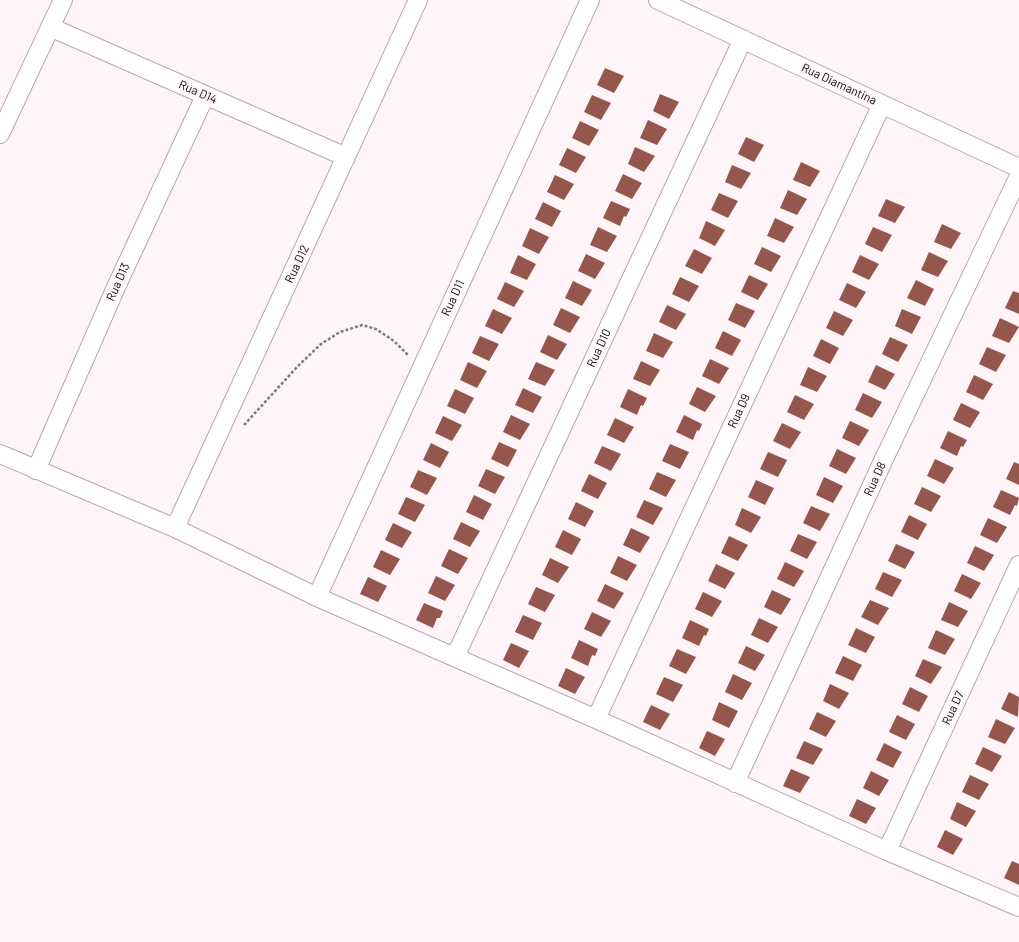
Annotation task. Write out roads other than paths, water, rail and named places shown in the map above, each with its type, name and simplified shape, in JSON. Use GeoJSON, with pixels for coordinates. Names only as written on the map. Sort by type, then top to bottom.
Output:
{"type":"FeatureCollection","features":[{"type":"Feature","properties":{"kind":"street"},"geometry":{"type":"LineString","coordinates":[[0,134],[63,0]]}},
{"type":"Feature","properties":{"kind":"street","name":"Rua D12"},"geometry":{"type":"LineString","coordinates":[[175,528],[418,0]]}},
{"type":"Feature","properties":{"kind":"street","name":"Rua D11"},"geometry":{"type":"LineString","coordinates":[[317,597],[590,0]]}},
{"type":"Feature","properties":{"kind":"street","name":"Rua Diamantina"},"geometry":{"type":"LineString","coordinates":[[658,0],[1019,168]]}},
{"type":"Feature","properties":{"kind":"street","name":"Rua D14"},"geometry":{"type":"LineString","coordinates":[[50,27],[346,157]]}},
{"type":"Feature","properties":{"kind":"street","name":"Rua D10"},"geometry":{"type":"LineString","coordinates":[[455,657],[743,39]]}},
{"type":"Feature","properties":{"kind":"street","name":"Rua D13"},"geometry":{"type":"LineString","coordinates":[[36,470],[117,285],[205,96]]}},
{"type":"Feature","properties":{"kind":"street","name":"Rua D9"},"geometry":{"type":"LineString","coordinates":[[596,719],[882,104]]}},
{"type":"Feature","properties":{"kind":"street","name":"Rua D8"},"geometry":{"type":"LineString","coordinates":[[735,783],[883,461],[1019,176]]}},
{"type":"Feature","properties":{"kind":"street"},"geometry":{"type":"LineString","coordinates":[[0,454],[175,528],[317,597],[596,719],[735,783],[1019,907]]}},
{"type":"Feature","properties":{"kind":"street","name":"Rua D7"},"geometry":{"type":"LineString","coordinates":[[887,850],[1019,565]]}}]}
